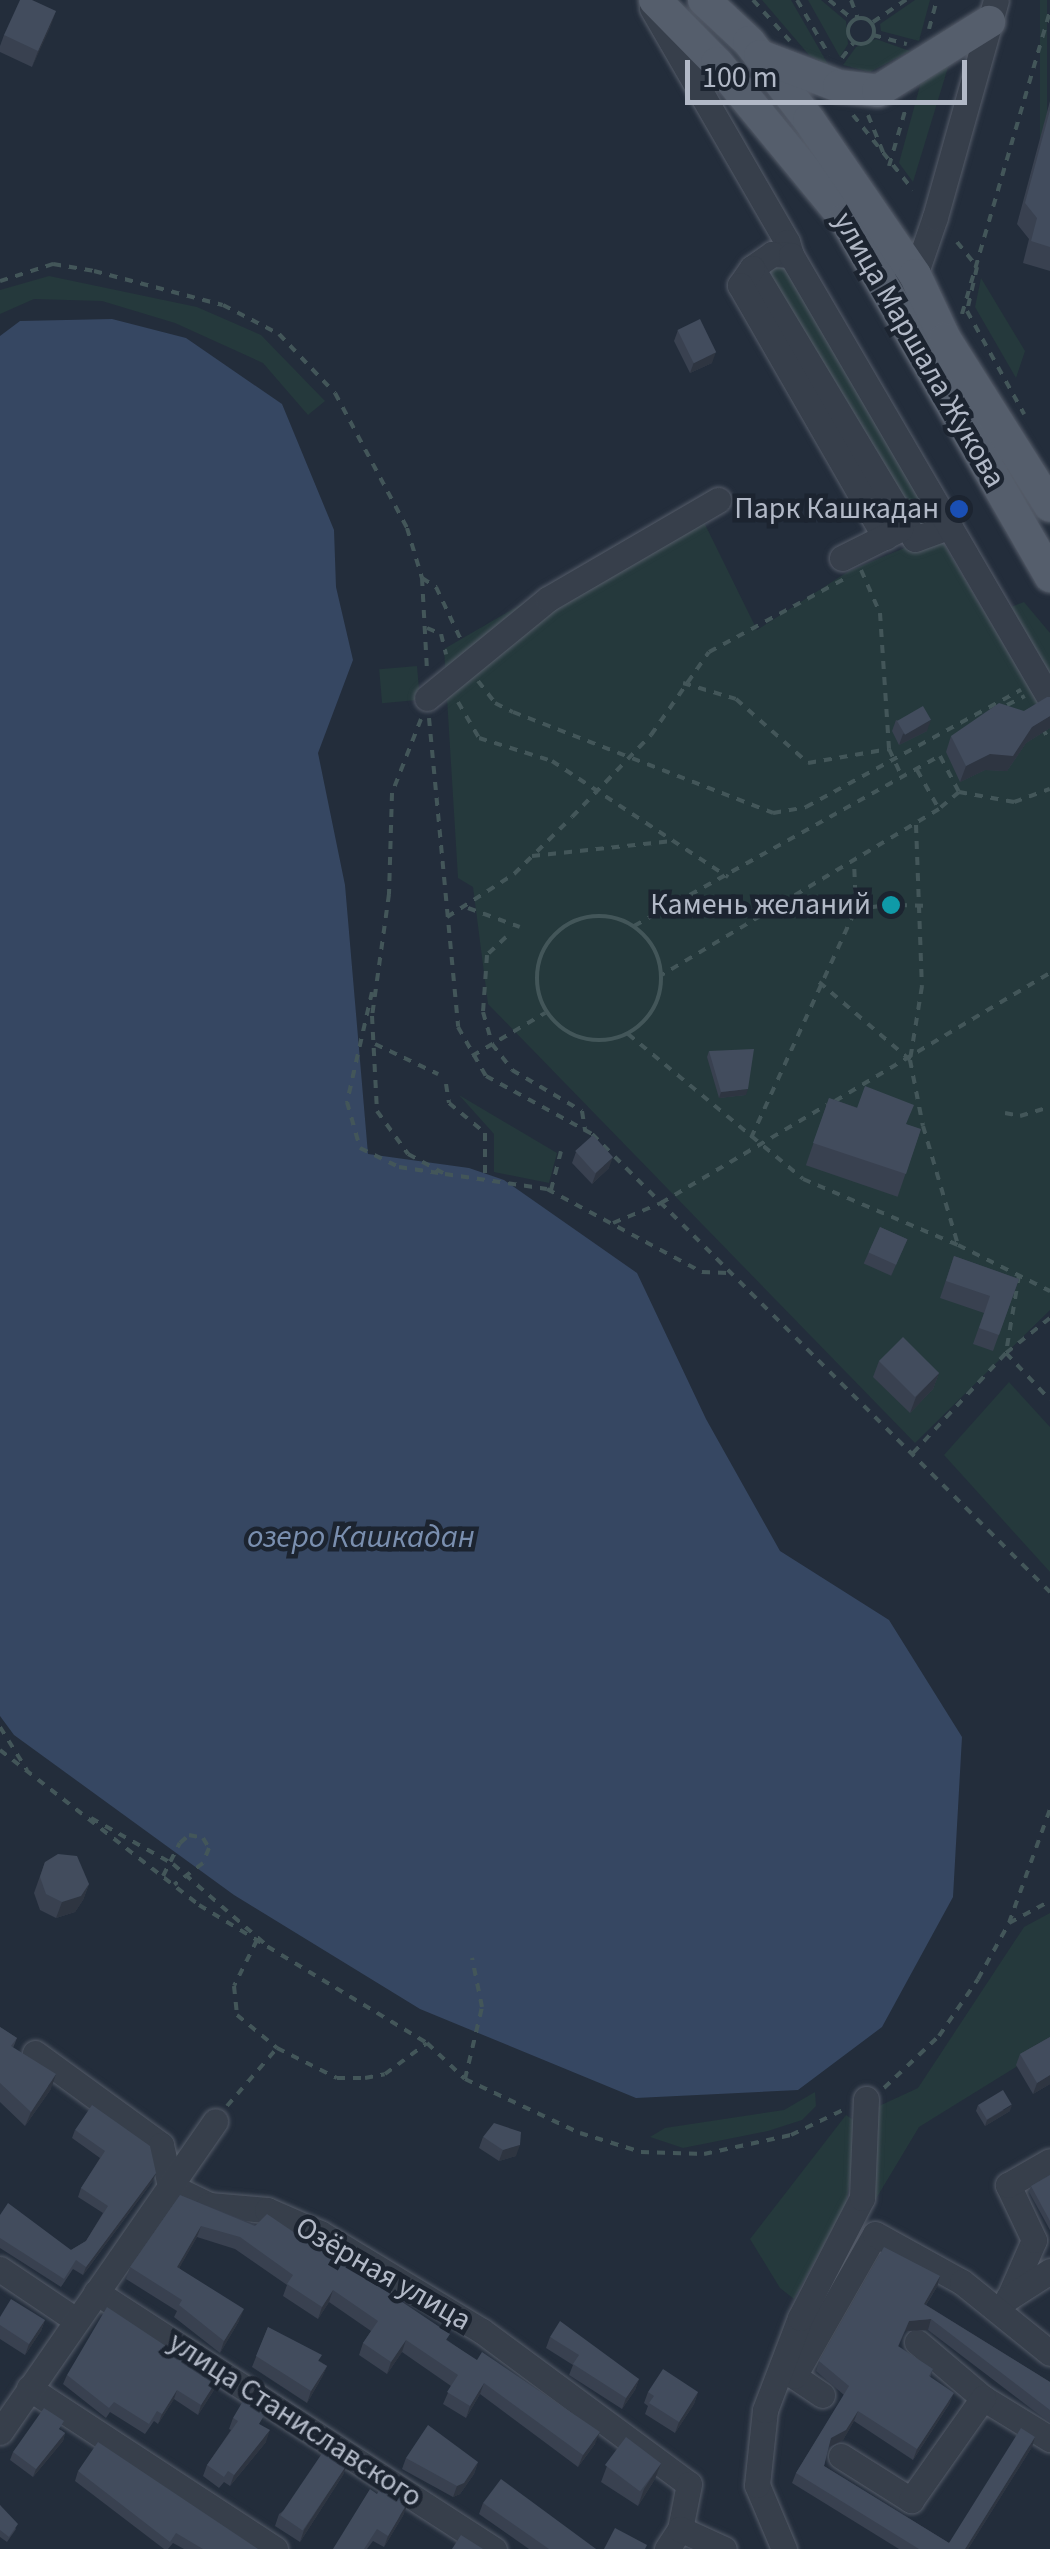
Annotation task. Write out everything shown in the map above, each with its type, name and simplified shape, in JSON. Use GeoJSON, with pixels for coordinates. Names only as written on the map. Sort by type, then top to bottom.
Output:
{"type":"FeatureCollection","features":[{"type":"Feature","properties":{"kind":"main road","name":"улица Маршала Жукова"},"geometry":{"type":"LineString","coordinates":[[651,0],[717,64],[946,338],[1050,506]]}},
{"type":"Feature","properties":{"kind":"main road","name":"улица Маршала Жукова"},"geometry":{"type":"LineString","coordinates":[[704,0],[760,56],[902,284],[1050,576]]}},
{"type":"Feature","properties":{"kind":"main road"},"geometry":{"type":"LineString","coordinates":[[760,56],[851,97],[890,85],[993,11]]}},
{"type":"Feature","properties":{"kind":"street"},"geometry":{"type":"LineString","coordinates":[[651,0],[791,255],[945,517],[1037,697]]}},
{"type":"Feature","properties":{"kind":"street"},"geometry":{"type":"LineString","coordinates":[[902,284],[993,11]]}},
{"type":"Feature","properties":{"kind":"street"},"geometry":{"type":"LineString","coordinates":[[791,255],[772,254],[752,268],[896,531]]}},
{"type":"Feature","properties":{"kind":"street"},"geometry":{"type":"LineString","coordinates":[[428,702],[460,666],[548,598],[718,500]]}},
{"type":"Feature","properties":{"kind":"street"},"geometry":{"type":"LineString","coordinates":[[852,564],[896,531],[945,517]]}},
{"type":"Feature","properties":{"kind":"street"},"geometry":{"type":"LineString","coordinates":[[35,2053],[161,2145],[170,2186]]}},
{"type":"Feature","properties":{"kind":"street"},"geometry":{"type":"LineString","coordinates":[[784,2549],[758,2485],[765,2410],[800,2318],[862,2198],[866,2099]]}},
{"type":"Feature","properties":{"kind":"street"},"geometry":{"type":"LineString","coordinates":[[0,2432],[214,2121]]}},
{"type":"Feature","properties":{"kind":"street"},"geometry":{"type":"LineString","coordinates":[[1000,2303],[1034,2240],[1008,2185],[1050,2161]]}},
{"type":"Feature","properties":{"kind":"street","name":"Озёрная улица"},"geometry":{"type":"LineString","coordinates":[[170,2186],[209,2205],[267,2210],[320,2233],[482,2331],[689,2484],[674,2539]]}},
{"type":"Feature","properties":{"kind":"street"},"geometry":{"type":"LineString","coordinates":[[822,2395],[794,2376],[875,2234],[1000,2303],[1050,2352]]}},
{"type":"Feature","properties":{"kind":"street"},"geometry":{"type":"LineString","coordinates":[[0,2269],[76,2320]]}},
{"type":"Feature","properties":{"kind":"street"},"geometry":{"type":"LineString","coordinates":[[1000,2303],[1050,2271]]}},
{"type":"Feature","properties":{"kind":"street","name":"улица Станиславского"},"geometry":{"type":"LineString","coordinates":[[96,2292],[494,2549]]}},
{"type":"Feature","properties":{"kind":"street"},"geometry":{"type":"LineString","coordinates":[[917,2342],[983,2398],[1050,2439]]}},
{"type":"Feature","properties":{"kind":"street"},"geometry":{"type":"LineString","coordinates":[[29,2388],[275,2549]]}},
{"type":"Feature","properties":{"kind":"street"},"geometry":{"type":"LineString","coordinates":[[841,2456],[911,2500],[983,2398]]}},
{"type":"Feature","properties":{"kind":"street"},"geometry":{"type":"LineString","coordinates":[[674,2539],[724,2549]]}},
{"type":"Feature","properties":{"kind":"path"},"geometry":{"type":"LineString","coordinates":[[829,0],[856,20],[871,23],[906,0]]}},
{"type":"Feature","properties":{"kind":"path"},"geometry":{"type":"LineString","coordinates":[[851,0],[856,20],[848,32],[854,42]]}},
{"type":"Feature","properties":{"kind":"path"},"geometry":{"type":"LineString","coordinates":[[928,32],[937,0]]}},
{"type":"Feature","properties":{"kind":"path"},"geometry":{"type":"LineString","coordinates":[[798,1],[836,66],[854,42],[873,34],[923,49]]}},
{"type":"Feature","properties":{"kind":"path"},"geometry":{"type":"LineString","coordinates":[[958,332],[974,264],[1050,12]]}},
{"type":"Feature","properties":{"kind":"path"},"geometry":{"type":"LineString","coordinates":[[871,23],[873,34]]}},
{"type":"Feature","properties":{"kind":"path"},"geometry":{"type":"LineString","coordinates":[[851,97],[889,166]]}},
{"type":"Feature","properties":{"kind":"path"},"geometry":{"type":"LineString","coordinates":[[851,97],[889,166],[913,190]]}},
{"type":"Feature","properties":{"kind":"path"},"geometry":{"type":"LineString","coordinates":[[889,166],[908,99]]}},
{"type":"Feature","properties":{"kind":"path"},"geometry":{"type":"LineString","coordinates":[[957,242],[974,264],[967,310],[1032,426]]}},
{"type":"Feature","properties":{"kind":"path"},"geometry":{"type":"LineString","coordinates":[[0,281],[53,264],[223,305],[279,334],[335,394],[407,528],[422,578],[428,702],[458,1027],[472,1056],[486,1076],[584,1130],[1050,1592]]}},
{"type":"Feature","properties":{"kind":"path"},"geometry":{"type":"LineString","coordinates":[[448,917],[466,908],[532,856],[597,791],[651,735],[683,683],[709,652],[852,564],[874,561]]}},
{"type":"Feature","properties":{"kind":"path"},"geometry":{"type":"LineString","coordinates":[[852,564],[880,613],[889,749],[902,777]]}},
{"type":"Feature","properties":{"kind":"path"},"geometry":{"type":"LineString","coordinates":[[422,578],[446,604],[460,666],[460,709],[479,738],[534,752],[728,877]]}},
{"type":"Feature","properties":{"kind":"path"},"geometry":{"type":"LineString","coordinates":[[427,628],[440,634],[460,666],[495,703],[773,813],[806,807],[895,762],[1021,690]]}},
{"type":"Feature","properties":{"kind":"path"},"geometry":{"type":"LineString","coordinates":[[683,683],[736,699],[808,764],[889,749]]}},
{"type":"Feature","properties":{"kind":"path"},"geometry":{"type":"LineString","coordinates":[[634,926],[940,756],[956,733],[1037,697]]}},
{"type":"Feature","properties":{"kind":"path"},"geometry":{"type":"LineString","coordinates":[[428,702],[392,793],[389,894],[376,982],[347,1102],[360,1148],[399,1167],[551,1191],[702,1272],[732,1273]]}},
{"type":"Feature","properties":{"kind":"path"},"geometry":{"type":"LineString","coordinates":[[940,756],[958,792]]}},
{"type":"Feature","properties":{"kind":"path"},"geometry":{"type":"LineString","coordinates":[[948,774],[965,764]]}},
{"type":"Feature","properties":{"kind":"path"},"geometry":{"type":"LineString","coordinates":[[916,769],[939,809]]}},
{"type":"Feature","properties":{"kind":"path"},"geometry":{"type":"LineString","coordinates":[[958,792],[1014,802],[1050,789]]}},
{"type":"Feature","properties":{"kind":"path"},"geometry":{"type":"LineString","coordinates":[[662,974],[916,824],[958,792]]}},
{"type":"Feature","properties":{"kind":"path"},"geometry":{"type":"LineString","coordinates":[[916,824],[923,906],[922,986],[910,1060],[958,1246]]}},
{"type":"Feature","properties":{"kind":"path"},"geometry":{"type":"LineString","coordinates":[[532,856],[674,840]]}},
{"type":"Feature","properties":{"kind":"path"},"geometry":{"type":"LineString","coordinates":[[751,1138],[819,982],[856,909],[854,861]]}},
{"type":"Feature","properties":{"kind":"path"},"geometry":{"type":"LineString","coordinates":[[856,909],[881,906],[891,897],[899,905],[923,906]]}},
{"type":"Feature","properties":{"kind":"path"},"geometry":{"type":"LineString","coordinates":[[881,906],[891,915],[899,905]]}},
{"type":"Feature","properties":{"kind":"path"},"geometry":{"type":"LineString","coordinates":[[466,908],[520,927]]}},
{"type":"Feature","properties":{"kind":"path"},"geometry":{"type":"LineString","coordinates":[[598,916],[634,926],[648,939],[662,974],[654,1009],[628,1034],[574,1038],[546,1012],[536,976],[549,940],[580,918],[598,916]]}},
{"type":"Feature","properties":{"kind":"path"},"geometry":{"type":"LineString","coordinates":[[506,937],[486,955],[483,1012],[492,1044],[512,1070],[582,1111],[584,1130]]}},
{"type":"Feature","properties":{"kind":"path"},"geometry":{"type":"LineString","coordinates":[[614,1222],[661,1203],[757,1144],[910,1060],[1050,973]]}},
{"type":"Feature","properties":{"kind":"path"},"geometry":{"type":"LineString","coordinates":[[376,982],[377,1112],[408,1154],[445,1174]]}},
{"type":"Feature","properties":{"kind":"path"},"geometry":{"type":"LineString","coordinates":[[819,982],[910,1060]]}},
{"type":"Feature","properties":{"kind":"path"},"geometry":{"type":"LineString","coordinates":[[472,1056],[546,1012]]}},
{"type":"Feature","properties":{"kind":"path"},"geometry":{"type":"LineString","coordinates":[[628,1034],[802,1179],[958,1246],[1050,1291]]}},
{"type":"Feature","properties":{"kind":"path"},"geometry":{"type":"LineString","coordinates":[[375,1044],[438,1074]]}},
{"type":"Feature","properties":{"kind":"path"},"geometry":{"type":"LineString","coordinates":[[446,1084],[449,1103],[485,1133],[484,1182]]}},
{"type":"Feature","properties":{"kind":"path"},"geometry":{"type":"LineString","coordinates":[[1005,1113],[1020,1116],[1050,1107]]}},
{"type":"Feature","properties":{"kind":"path"},"geometry":{"type":"LineString","coordinates":[[551,1191],[562,1151]]}},
{"type":"Feature","properties":{"kind":"path"},"geometry":{"type":"LineString","coordinates":[[1006,1353],[1019,1275]]}},
{"type":"Feature","properties":{"kind":"path"},"geometry":{"type":"LineString","coordinates":[[913,1454],[1006,1353],[1050,1318]]}},
{"type":"Feature","properties":{"kind":"path"},"geometry":{"type":"LineString","coordinates":[[1006,1353],[1050,1400]]}},
{"type":"Feature","properties":{"kind":"path"},"geometry":{"type":"LineString","coordinates":[[0,1728],[30,1774]]}},
{"type":"Feature","properties":{"kind":"path"},"geometry":{"type":"LineString","coordinates":[[0,1750],[174,1885],[427,2043],[466,2079],[580,2133],[674,2155],[791,2135],[866,2099],[904,2074],[939,2036],[1009,1922],[1050,1809]]}},
{"type":"Feature","properties":{"kind":"path"},"geometry":{"type":"LineString","coordinates":[[85,1816],[173,1864],[267,1946]]}},
{"type":"Feature","properties":{"kind":"path"},"geometry":{"type":"LineString","coordinates":[[163,1876],[188,1835],[203,1838],[209,1848],[203,1863],[174,1885]]}},
{"type":"Feature","properties":{"kind":"path"},"geometry":{"type":"LineString","coordinates":[[1009,1922],[1050,1901]]}},
{"type":"Feature","properties":{"kind":"path"},"geometry":{"type":"LineString","coordinates":[[257,1940],[234,1986],[237,2014],[277,2048],[337,2078],[365,2078],[385,2074],[427,2043]]}},
{"type":"Feature","properties":{"kind":"path"},"geometry":{"type":"LineString","coordinates":[[466,2079],[482,2007],[472,1958]]}},
{"type":"Feature","properties":{"kind":"path"},"geometry":{"type":"LineString","coordinates":[[214,2121],[277,2048]]}},
{"type":"Feature","properties":{"kind":"green space"},"geometry":{"type":"Polygon","coordinates":[[[762,0],[791,0],[829,66],[809,55],[762,0]]]}},
{"type":"Feature","properties":{"kind":"green space"},"geometry":{"type":"Polygon","coordinates":[[[808,0],[821,0],[846,21],[848,44],[840,57],[808,0]]]}},
{"type":"Feature","properties":{"kind":"green space"},"geometry":{"type":"Polygon","coordinates":[[[915,0],[930,0],[919,41],[881,31],[880,24],[915,0]]]}},
{"type":"Feature","properties":{"kind":"green space"},"geometry":{"type":"Polygon","coordinates":[[[1040,0],[1047,0],[1047,183],[1040,183],[1040,0]]]}},
{"type":"Feature","properties":{"kind":"green space"},"geometry":{"type":"Polygon","coordinates":[[[876,39],[910,51],[870,72],[843,65],[856,47],[876,39]]]}},
{"type":"Feature","properties":{"kind":"green space"},"geometry":{"type":"Polygon","coordinates":[[[949,64],[913,182],[899,163],[921,82],[949,64]]]}},
{"type":"Feature","properties":{"kind":"green space"},"geometry":{"type":"Polygon","coordinates":[[[782,263],[935,519],[923,532],[763,272],[782,263]]]}},
{"type":"Feature","properties":{"kind":"green space"},"geometry":{"type":"Polygon","coordinates":[[[49,276],[197,307],[261,335],[325,401],[308,415],[263,363],[175,323],[102,301],[34,299],[0,314],[0,290],[49,276]]]}},
{"type":"Feature","properties":{"kind":"green space"},"geometry":{"type":"Polygon","coordinates":[[[981,278],[1025,351],[1016,378],[975,307],[981,278]]]}},
{"type":"Feature","properties":{"kind":"green space"},"geometry":{"type":"Polygon","coordinates":[[[695,504],[757,630],[849,571],[938,534],[1050,722],[1050,1310],[915,1443],[488,1004],[473,887],[458,878],[444,649],[695,504]]]}},
{"type":"Feature","properties":{"kind":"green space"},"geometry":{"type":"Polygon","coordinates":[[[1024,602],[1050,633],[1050,685],[1006,609],[1024,602]]]}},
{"type":"Feature","properties":{"kind":"green space"},"geometry":{"type":"Polygon","coordinates":[[[417,666],[420,700],[382,703],[379,669],[417,666]]]}},
{"type":"Feature","properties":{"kind":"green space"},"geometry":{"type":"Polygon","coordinates":[[[459,1095],[557,1153],[549,1183],[494,1172],[494,1134],[459,1095]]]}},
{"type":"Feature","properties":{"kind":"green space"},"geometry":{"type":"Polygon","coordinates":[[[1009,1382],[1050,1427],[1050,1572],[944,1455],[1009,1382]]]}},
{"type":"Feature","properties":{"kind":"green space"},"geometry":{"type":"Polygon","coordinates":[[[1050,1913],[1050,2046],[919,2127],[871,2207],[879,2106],[918,2088],[1024,1927],[1050,1913]]]}},
{"type":"Feature","properties":{"kind":"green space"},"geometry":{"type":"Polygon","coordinates":[[[815,2092],[816,2106],[802,2120],[768,2131],[683,2148],[650,2137],[665,2128],[784,2110],[815,2092]]]}},
{"type":"Feature","properties":{"kind":"green space"},"geometry":{"type":"Polygon","coordinates":[[[846,2115],[859,2124],[846,2204],[794,2299],[780,2288],[750,2239],[846,2115]]]}},
{"type":"Feature","properties":{"kind":"water","name":"озеро Кашкадан"},"geometry":{"type":"Polygon","coordinates":[[[112,319],[186,338],[282,404],[334,530],[336,587],[353,660],[318,753],[345,885],[368,1154],[469,1168],[504,1180],[637,1273],[706,1419],[780,1551],[889,1620],[962,1737],[953,1897],[882,2027],[798,2090],[636,2098],[420,2009],[234,1895],[14,1735],[0,1716],[0,336],[20,321],[112,319]]]}},
{"type":"Feature","properties":{"kind":"building"},"geometry":{"type":"Polygon","coordinates":[[[20,0],[32,0],[56,11],[38,51],[4,35],[20,0]]]}},
{"type":"Feature","properties":{"kind":"building"},"geometry":{"type":"Polygon","coordinates":[[[1050,110],[1050,247],[1031,241],[1037,218],[1025,203],[1050,110]]]}},
{"type":"Feature","properties":{"kind":"building"},"geometry":{"type":"Polygon","coordinates":[[[700,319],[716,352],[694,363],[678,330],[700,319]]]}},
{"type":"Feature","properties":{"kind":"building"},"geometry":{"type":"Polygon","coordinates":[[[1047,697],[1050,716],[1032,727],[1013,756],[990,754],[966,766],[951,736],[999,703],[1024,711],[1047,697]]]}},
{"type":"Feature","properties":{"kind":"building"},"geometry":{"type":"Polygon","coordinates":[[[923,706],[931,720],[905,735],[897,721],[923,706]]]}},
{"type":"Feature","properties":{"kind":"building"},"geometry":{"type":"Polygon","coordinates":[[[754,1049],[748,1089],[721,1092],[709,1051],[754,1049]]]}},
{"type":"Feature","properties":{"kind":"building"},"geometry":{"type":"Polygon","coordinates":[[[865,1086],[914,1105],[906,1124],[921,1129],[906,1174],[813,1143],[829,1098],[857,1108],[865,1086]]]}},
{"type":"Feature","properties":{"kind":"building"},"geometry":{"type":"Polygon","coordinates":[[[593,1135],[613,1157],[595,1173],[575,1151],[593,1135]]]}},
{"type":"Feature","properties":{"kind":"building"},"geometry":{"type":"Polygon","coordinates":[[[880,1227],[907,1239],[896,1265],[869,1253],[880,1227]]]}},
{"type":"Feature","properties":{"kind":"building"},"geometry":{"type":"Polygon","coordinates":[[[954,1256],[1019,1279],[999,1335],[979,1328],[990,1296],[946,1281],[954,1256]]]}},
{"type":"Feature","properties":{"kind":"building"},"geometry":{"type":"Polygon","coordinates":[[[903,1337],[939,1373],[915,1397],[879,1361],[903,1337]]]}},
{"type":"Feature","properties":{"kind":"building"},"geometry":{"type":"Polygon","coordinates":[[[58,1854],[77,1856],[89,1884],[81,1896],[62,1902],[46,1894],[40,1877],[45,1862],[58,1854]]]}},
{"type":"Feature","properties":{"kind":"building"},"geometry":{"type":"Polygon","coordinates":[[[0,2027],[17,2038],[11,2046],[56,2074],[31,2112],[0,2083],[0,2027]]]}},
{"type":"Feature","properties":{"kind":"building"},"geometry":{"type":"Polygon","coordinates":[[[1050,2037],[1050,2075],[1037,2083],[1020,2054],[1050,2037]]]}},
{"type":"Feature","properties":{"kind":"building"},"geometry":{"type":"Polygon","coordinates":[[[1003,2090],[1012,2105],[987,2120],[978,2105],[1003,2090]]]}},
{"type":"Feature","properties":{"kind":"building"},"geometry":{"type":"Polygon","coordinates":[[[92,2105],[150,2146],[156,2173],[86,2267],[76,2260],[64,2279],[0,2238],[0,2215],[8,2203],[71,2250],[86,2241],[108,2206],[81,2188],[105,2151],[75,2130],[92,2105]]]}},
{"type":"Feature","properties":{"kind":"building"},"geometry":{"type":"Polygon","coordinates":[[[494,2123],[521,2132],[520,2145],[503,2150],[483,2137],[494,2123]]]}},
{"type":"Feature","properties":{"kind":"building"},"geometry":{"type":"Polygon","coordinates":[[[1050,2175],[1050,2221],[1031,2186],[1050,2175]]]}},
{"type":"Feature","properties":{"kind":"building"},"geometry":{"type":"Polygon","coordinates":[[[180,2195],[255,2226],[267,2214],[320,2250],[326,2241],[343,2252],[338,2259],[450,2334],[446,2340],[477,2360],[482,2352],[600,2432],[583,2455],[484,2383],[470,2406],[447,2392],[458,2375],[406,2340],[391,2362],[363,2343],[378,2321],[333,2290],[322,2307],[287,2284],[293,2275],[240,2237],[201,2226],[177,2267],[244,2309],[224,2341],[179,2305],[182,2300],[130,2267],[180,2195]]]}},
{"type":"Feature","properties":{"kind":"building"},"geometry":{"type":"Polygon","coordinates":[[[884,2247],[940,2276],[924,2304],[1050,2382],[1050,2410],[931,2319],[909,2321],[898,2346],[933,2369],[929,2376],[954,2393],[917,2449],[858,2411],[846,2430],[831,2438],[824,2466],[949,2543],[1021,2428],[1035,2437],[965,2549],[919,2549],[796,2473],[849,2386],[819,2361],[884,2247]]]}},
{"type":"Feature","properties":{"kind":"building"},"geometry":{"type":"Polygon","coordinates":[[[11,2299],[45,2320],[29,2344],[0,2325],[0,2317],[11,2299]]]}},
{"type":"Feature","properties":{"kind":"building"},"geometry":{"type":"Polygon","coordinates":[[[107,2307],[217,2380],[201,2405],[177,2390],[162,2414],[157,2411],[149,2424],[114,2402],[109,2408],[67,2375],[107,2307]]]}},
{"type":"Feature","properties":{"kind":"building"},"geometry":{"type":"Polygon","coordinates":[[[560,2321],[639,2379],[626,2398],[573,2364],[579,2355],[550,2337],[560,2321]]]}},
{"type":"Feature","properties":{"kind":"building"},"geometry":{"type":"Polygon","coordinates":[[[268,2327],[322,2355],[318,2361],[327,2366],[311,2391],[256,2356],[268,2327]]]}},
{"type":"Feature","properties":{"kind":"building"},"geometry":{"type":"Polygon","coordinates":[[[663,2369],[698,2392],[679,2422],[649,2403],[654,2396],[648,2392],[663,2369]]]}},
{"type":"Feature","properties":{"kind":"building"},"geometry":{"type":"Polygon","coordinates":[[[243,2401],[265,2414],[259,2424],[270,2430],[234,2475],[228,2471],[224,2477],[207,2465],[238,2421],[233,2418],[243,2401]]]}},
{"type":"Feature","properties":{"kind":"building"},"geometry":{"type":"Polygon","coordinates":[[[44,2408],[64,2421],[59,2429],[65,2433],[36,2469],[13,2452],[44,2408]]]}},
{"type":"Feature","properties":{"kind":"building"},"geometry":{"type":"Polygon","coordinates":[[[428,2425],[478,2462],[464,2483],[457,2486],[406,2458],[428,2425]]]}},
{"type":"Feature","properties":{"kind":"building"},"geometry":{"type":"Polygon","coordinates":[[[626,2437],[661,2463],[640,2491],[605,2465],[626,2437]]]}},
{"type":"Feature","properties":{"kind":"building"},"geometry":{"type":"Polygon","coordinates":[[[98,2442],[258,2549],[203,2549],[176,2533],[170,2542],[78,2471],[98,2442]]]}},
{"type":"Feature","properties":{"kind":"building"},"geometry":{"type":"Polygon","coordinates":[[[325,2449],[347,2464],[303,2530],[280,2515],[325,2449]]]}},
{"type":"Feature","properties":{"kind":"building"},"geometry":{"type":"Polygon","coordinates":[[[501,2479],[596,2549],[549,2549],[483,2503],[501,2479]]]}},
{"type":"Feature","properties":{"kind":"building"},"geometry":{"type":"Polygon","coordinates":[[[381,2487],[408,2502],[388,2536],[377,2529],[364,2549],[333,2549],[370,2489],[377,2494],[381,2487]]]}},
{"type":"Feature","properties":{"kind":"building"},"geometry":{"type":"Polygon","coordinates":[[[0,2505],[18,2524],[9,2537],[0,2530],[0,2505]]]}},
{"type":"Feature","properties":{"kind":"building"},"geometry":{"type":"Polygon","coordinates":[[[615,2528],[647,2545],[645,2549],[604,2549],[615,2528]]]}},
{"type":"Feature","properties":{"kind":"building"},"geometry":{"type":"Polygon","coordinates":[[[461,2535],[483,2549],[452,2549],[461,2535]]]}},
{"type":"Feature","properties":{"kind":"place","name":"Парк Кашкадан"},"geometry":{"type":"Point","coordinates":[959,509]}},
{"type":"Feature","properties":{"kind":"place","name":"Камень желаний"},"geometry":{"type":"Point","coordinates":[891,905]}}]}
